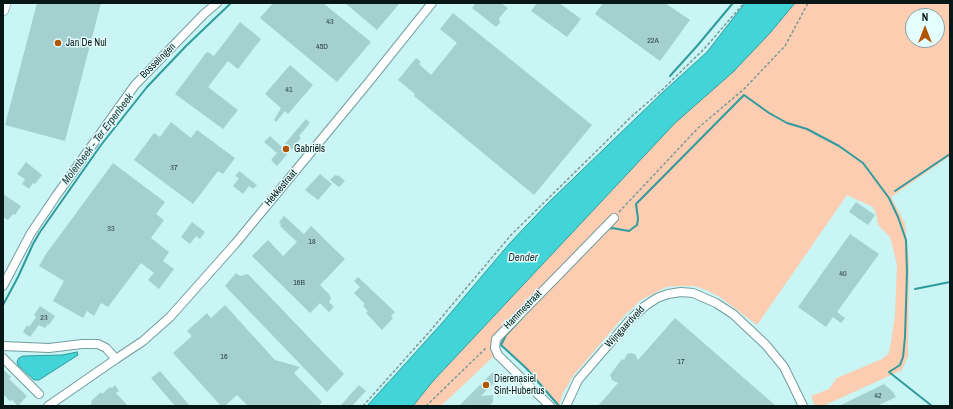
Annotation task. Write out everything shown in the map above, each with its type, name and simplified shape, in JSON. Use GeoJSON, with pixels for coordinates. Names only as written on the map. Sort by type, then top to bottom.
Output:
{"type":"FeatureCollection","features":[{"type":"Feature","properties":{"kind":"main road"},"geometry":{"type":"LineString","coordinates":[[3,10],[5,3]]}},
{"type":"Feature","properties":{"kind":"street","name":"Bosselingen"},"geometry":{"type":"LineString","coordinates":[[3,286],[31,233],[135,85],[204,14],[217,3]]}},
{"type":"Feature","properties":{"kind":"street","name":"Hekkestraat"},"geometry":{"type":"LineString","coordinates":[[48,406],[143,341],[170,317],[230,250],[432,3]]}},
{"type":"Feature","properties":{"kind":"street","name":"Hammestraat"},"geometry":{"type":"LineString","coordinates":[[550,406],[498,355],[495,348],[496,339],[614,218]]}},
{"type":"Feature","properties":{"kind":"street","name":"Wijngaardveld"},"geometry":{"type":"LineString","coordinates":[[566,406],[578,380],[633,316],[657,298],[680,292],[693,293],[716,303],[733,314],[766,345],[784,367],[803,406]]}},
{"type":"Feature","properties":{"kind":"street"},"geometry":{"type":"LineString","coordinates":[[3,346],[48,348],[82,344],[98,344],[106,348],[116,359]]}},
{"type":"Feature","properties":{"kind":"street"},"geometry":{"type":"LineString","coordinates":[[3,358],[39,394]]}},
{"type":"Feature","properties":{"kind":"path"},"geometry":{"type":"LineString","coordinates":[[363,406],[430,331],[512,235],[631,117],[662,90],[704,49],[744,3]]}},
{"type":"Feature","properties":{"kind":"path"},"geometry":{"type":"LineString","coordinates":[[614,218],[698,128],[744,89],[785,46],[808,3]]}},
{"type":"Feature","properties":{"kind":"path"},"geometry":{"type":"LineString","coordinates":[[426,406],[496,339]]}},
{"type":"Feature","properties":{"kind":"shaded area"},"geometry":{"type":"Polygon","coordinates":[[[795,3],[950,3],[950,156],[891,197],[905,223],[909,262],[908,356],[902,370],[823,406],[815,406],[811,396],[829,389],[837,378],[882,359],[889,353],[891,342],[895,316],[897,265],[890,237],[878,225],[873,207],[847,195],[757,325],[720,297],[706,290],[694,286],[666,287],[641,300],[624,316],[573,376],[563,393],[559,406],[526,368],[501,345],[494,356],[441,406],[413,406],[433,381],[675,123],[733,72],[770,33],[795,3]]]}},
{"type":"Feature","properties":{"kind":"water","name":"Dender"},"geometry":{"type":"Polygon","coordinates":[[[745,3],[795,3],[770,33],[733,72],[675,123],[433,381],[413,406],[367,406],[443,322],[510,243],[548,203],[663,92],[707,52],[745,3]]]}},
{"type":"Feature","properties":{"kind":"water"},"geometry":{"type":"Polygon","coordinates":[[[77,352],[78,355],[39,380],[34,380],[18,365],[17,362],[19,358],[23,356],[62,355],[77,352]]]}},
{"type":"Feature","properties":{"kind":"building","name":"Jan De Nul"},"geometry":{"type":"Polygon","coordinates":[[[37,3],[101,3],[65,141],[5,125],[37,3]]]}},
{"type":"Feature","properties":{"kind":"building"},"geometry":{"type":"Polygon","coordinates":[[[273,3],[323,3],[371,42],[337,82],[260,18],[273,3]]]}},
{"type":"Feature","properties":{"kind":"building"},"geometry":{"type":"Polygon","coordinates":[[[345,3],[400,3],[377,30],[345,3]]]}},
{"type":"Feature","properties":{"kind":"building"},"geometry":{"type":"Polygon","coordinates":[[[476,3],[501,3],[508,8],[499,18],[500,23],[496,27],[472,8],[476,3]]]}},
{"type":"Feature","properties":{"kind":"building"},"geometry":{"type":"Polygon","coordinates":[[[537,3],[559,3],[581,19],[567,37],[531,11],[537,3]]]}},
{"type":"Feature","properties":{"kind":"building"},"geometry":{"type":"Polygon","coordinates":[[[603,3],[665,3],[690,20],[660,61],[595,14],[603,3]]]}},
{"type":"Feature","properties":{"kind":"building"},"geometry":{"type":"Polygon","coordinates":[[[453,13],[592,125],[534,195],[414,96],[415,94],[398,80],[416,58],[421,62],[419,64],[431,75],[457,43],[440,29],[453,13]]]}},
{"type":"Feature","properties":{"kind":"building"},"geometry":{"type":"Polygon","coordinates":[[[240,22],[261,39],[238,69],[228,61],[208,87],[238,110],[223,129],[175,94],[206,53],[208,52],[214,56],[240,22]]]}},
{"type":"Feature","properties":{"kind":"building"},"geometry":{"type":"Polygon","coordinates":[[[290,65],[313,85],[288,114],[285,111],[276,122],[274,120],[281,108],[265,94],[290,65]]]}},
{"type":"Feature","properties":{"kind":"building"},"geometry":{"type":"Polygon","coordinates":[[[306,119],[310,123],[299,136],[301,138],[277,166],[271,160],[277,153],[264,142],[270,136],[282,147],[306,119]]]}},
{"type":"Feature","properties":{"kind":"building"},"geometry":{"type":"Polygon","coordinates":[[[171,122],[191,138],[197,130],[235,158],[223,174],[218,171],[193,204],[134,160],[154,133],[160,137],[171,122]]]}},
{"type":"Feature","properties":{"kind":"building"},"geometry":{"type":"Polygon","coordinates":[[[26,162],[42,175],[29,189],[22,184],[25,179],[17,174],[26,162]]]}},
{"type":"Feature","properties":{"kind":"building"},"geometry":{"type":"Polygon","coordinates":[[[113,163],[165,202],[156,214],[164,220],[151,238],[169,252],[163,261],[174,269],[159,289],[148,280],[154,273],[141,263],[108,307],[101,303],[94,316],[87,311],[83,318],[53,301],[64,281],[39,266],[46,254],[113,163]]]}},
{"type":"Feature","properties":{"kind":"building"},"geometry":{"type":"Polygon","coordinates":[[[239,171],[257,185],[253,189],[249,186],[243,194],[233,186],[239,178],[235,176],[239,171]]]}},
{"type":"Feature","properties":{"kind":"building"},"geometry":{"type":"Polygon","coordinates":[[[320,174],[332,184],[318,200],[305,190],[320,174]]]}},
{"type":"Feature","properties":{"kind":"building"},"geometry":{"type":"Polygon","coordinates":[[[335,175],[338,175],[345,181],[339,187],[330,180],[335,175]]]}},
{"type":"Feature","properties":{"kind":"building"},"geometry":{"type":"Polygon","coordinates":[[[3,194],[21,206],[15,215],[13,214],[8,220],[3,217],[3,194]]]}},
{"type":"Feature","properties":{"kind":"building"},"geometry":{"type":"Polygon","coordinates":[[[856,202],[875,215],[868,225],[849,212],[856,202]]]}},
{"type":"Feature","properties":{"kind":"building"},"geometry":{"type":"Polygon","coordinates":[[[284,216],[304,234],[311,226],[345,259],[320,285],[329,294],[331,298],[329,302],[334,307],[329,312],[320,303],[310,313],[252,256],[268,240],[283,256],[297,242],[280,226],[281,224],[279,222],[284,216]]]}},
{"type":"Feature","properties":{"kind":"building"},"geometry":{"type":"Polygon","coordinates":[[[192,222],[205,232],[200,239],[196,236],[190,244],[181,237],[192,222]]]}},
{"type":"Feature","properties":{"kind":"building"},"geometry":{"type":"Polygon","coordinates":[[[850,234],[879,254],[837,312],[845,318],[841,323],[833,317],[826,327],[798,307],[850,234]]]}},
{"type":"Feature","properties":{"kind":"building"},"geometry":{"type":"Polygon","coordinates":[[[236,273],[240,276],[248,274],[344,374],[327,392],[225,286],[236,273]]]}},
{"type":"Feature","properties":{"kind":"building"},"geometry":{"type":"Polygon","coordinates":[[[358,277],[395,312],[391,316],[393,318],[382,330],[366,313],[368,311],[363,306],[365,304],[354,293],[360,287],[354,281],[358,277]]]}},
{"type":"Feature","properties":{"kind":"building"},"geometry":{"type":"Polygon","coordinates":[[[225,305],[275,360],[300,367],[294,373],[322,402],[318,406],[248,406],[237,395],[225,406],[221,406],[173,353],[192,336],[187,331],[207,313],[211,318],[225,305]]]}},
{"type":"Feature","properties":{"kind":"building"},"geometry":{"type":"Polygon","coordinates":[[[40,306],[55,316],[45,328],[39,325],[30,337],[23,332],[27,325],[29,327],[36,317],[34,315],[40,306]]]}},
{"type":"Feature","properties":{"kind":"building"},"geometry":{"type":"Polygon","coordinates":[[[675,318],[776,406],[598,406],[618,383],[612,380],[610,375],[622,359],[624,360],[627,354],[631,353],[635,354],[638,360],[675,318]]]}},
{"type":"Feature","properties":{"kind":"building"},"geometry":{"type":"Polygon","coordinates":[[[3,369],[11,377],[9,379],[27,396],[18,406],[3,394],[3,369]]]}},
{"type":"Feature","properties":{"kind":"building"},"geometry":{"type":"Polygon","coordinates":[[[160,371],[190,406],[175,406],[151,378],[160,371]]]}},
{"type":"Feature","properties":{"kind":"building","name":"Dierenasiel Sint-Hubertus"},"geometry":{"type":"Polygon","coordinates":[[[493,372],[499,378],[481,396],[493,395],[493,402],[489,406],[459,406],[493,372]]]}},
{"type":"Feature","properties":{"kind":"building"},"geometry":{"type":"Polygon","coordinates":[[[884,384],[896,397],[877,406],[839,406],[884,384]]]}},
{"type":"Feature","properties":{"kind":"building"},"geometry":{"type":"Polygon","coordinates":[[[115,385],[119,391],[116,393],[128,406],[89,406],[92,403],[91,401],[101,392],[102,394],[110,387],[112,388],[115,385]]]}},
{"type":"Feature","properties":{"kind":"building"},"geometry":{"type":"Polygon","coordinates":[[[359,385],[366,391],[352,406],[340,406],[359,385]]]}},
{"type":"Feature","properties":{"kind":"waterway","name":"Molenbeek - Ter Erpenbeek"},"geometry":{"type":"LineString","coordinates":[[3,305],[40,232],[101,145],[147,87],[186,46],[231,3]]}},
{"type":"Feature","properties":{"kind":"waterway"},"geometry":{"type":"LineString","coordinates":[[670,76],[733,3]]}},
{"type":"Feature","properties":{"kind":"waterway"},"geometry":{"type":"LineString","coordinates":[[608,229],[612,228],[629,231],[637,225],[638,219],[636,204],[744,95],[769,113],[787,123],[807,129],[839,146],[863,163],[889,198],[898,217],[906,240],[907,272],[905,337],[903,357],[900,365],[889,372],[932,406]]}},
{"type":"Feature","properties":{"kind":"waterway"},"geometry":{"type":"LineString","coordinates":[[895,191],[950,154]]}},
{"type":"Feature","properties":{"kind":"waterway"},"geometry":{"type":"LineString","coordinates":[[915,289],[950,282]]}},
{"type":"Feature","properties":{"kind":"waterway"},"geometry":{"type":"LineString","coordinates":[[523,317],[506,335],[501,345],[526,368],[559,406]]}},
{"type":"Feature","properties":{"kind":"place","name":"Jan De Nul"},"geometry":{"type":"Point","coordinates":[58,43]}},
{"type":"Feature","properties":{"kind":"place","name":"Gabriëls"},"geometry":{"type":"Point","coordinates":[286,149]}},
{"type":"Feature","properties":{"kind":"place","name":"Dierenasiel Sint-Hubertus"},"geometry":{"type":"Point","coordinates":[486,385]}}]}
